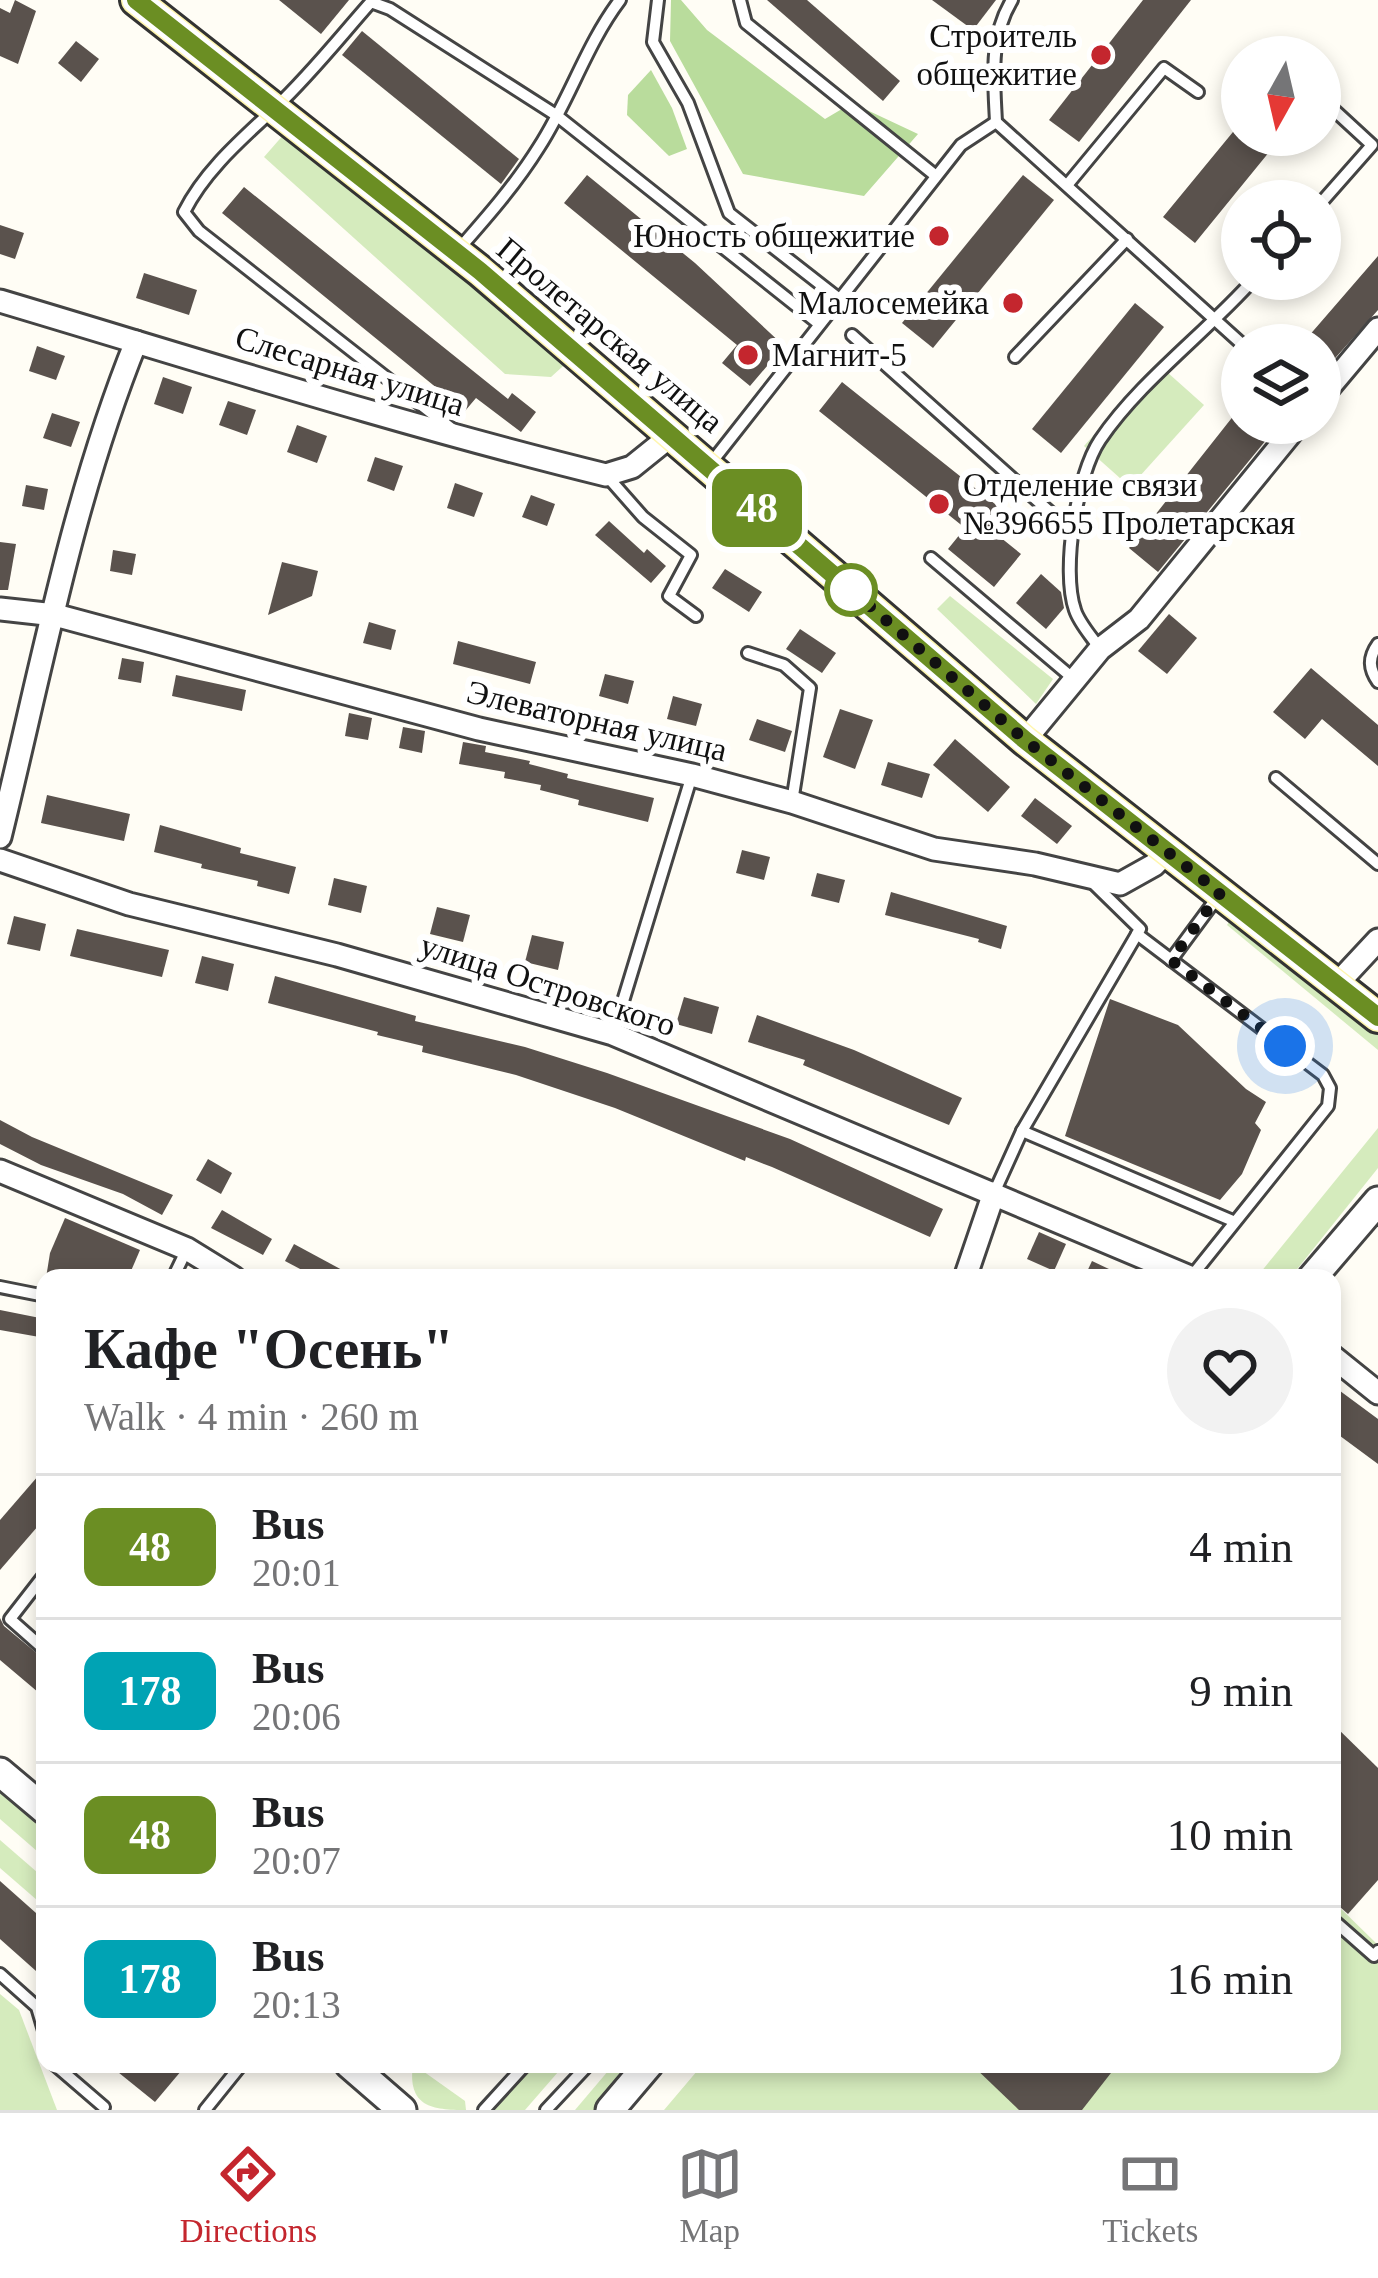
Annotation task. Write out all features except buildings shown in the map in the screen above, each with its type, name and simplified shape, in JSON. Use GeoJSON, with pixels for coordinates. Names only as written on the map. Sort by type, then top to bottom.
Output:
{"type":"FeatureCollection","features":[{"type":"Feature","properties":{"kind":"main road","name":"Пролетарская улица"},"geometry":{"type":"LineString","coordinates":[[136,0],[456,252],[1025,740],[1378,1017]]}},
{"type":"Feature","properties":{"kind":"street","name":"Слесарная улица"},"geometry":{"type":"LineString","coordinates":[[0,301],[470,442],[606,476]]}},
{"type":"Feature","properties":{"kind":"street"},"geometry":{"type":"LineString","coordinates":[[1341,373],[1378,329]]}},
{"type":"Feature","properties":{"kind":"street"},"geometry":{"type":"LineString","coordinates":[[0,837],[103,424],[136,342]]}},
{"type":"Feature","properties":{"kind":"street"},"geometry":{"type":"LineString","coordinates":[[606,476],[632,467],[673,434]]}},
{"type":"Feature","properties":{"kind":"street"},"geometry":{"type":"LineString","coordinates":[[1025,740],[1100,649],[1139,620],[1282,444]]}},
{"type":"Feature","properties":{"kind":"street","name":"Элеваторная улица"},"geometry":{"type":"LineString","coordinates":[[0,610],[55,615],[479,729],[692,775],[934,849],[1120,884],[1154,866],[1168,851]]}},
{"type":"Feature","properties":{"kind":"street","name":"улица Островского"},"geometry":{"type":"LineString","coordinates":[[0,860],[129,904],[338,955],[613,1034],[1170,1269]]}},
{"type":"Feature","properties":{"kind":"street"},"geometry":{"type":"LineString","coordinates":[[1337,984],[1378,940]]}},
{"type":"Feature","properties":{"kind":"street"},"geometry":{"type":"LineString","coordinates":[[0,1172],[187,1249],[219,1269]]}},
{"type":"Feature","properties":{"kind":"street"},"geometry":{"type":"LineString","coordinates":[[968,1269],[994,1192]]}},
{"type":"Feature","properties":{"kind":"street"},"geometry":{"type":"LineString","coordinates":[[1320,1269],[1378,1201]]}},
{"type":"Feature","properties":{"kind":"street"},"geometry":{"type":"LineString","coordinates":[[1341,1363],[1378,1393]]}},
{"type":"Feature","properties":{"kind":"street"},"geometry":{"type":"LineString","coordinates":[[0,1772],[36,1802]]}},
{"type":"Feature","properties":{"kind":"street"},"geometry":{"type":"LineString","coordinates":[[359,2073],[402,2110]]}},
{"type":"Feature","properties":{"kind":"street"},"geometry":{"type":"LineString","coordinates":[[610,2110],[641,2073]]}},
{"type":"Feature","properties":{"kind":"lane"},"geometry":{"type":"LineString","coordinates":[[456,252],[518,176],[556,115],[597,31],[620,0]]}},
{"type":"Feature","properties":{"kind":"lane"},"geometry":{"type":"LineString","coordinates":[[658,0],[653,43],[688,103],[729,213],[838,298]]}},
{"type":"Feature","properties":{"kind":"lane"},"geometry":{"type":"LineString","coordinates":[[740,0],[746,23],[936,176]]}},
{"type":"Feature","properties":{"kind":"lane"},"geometry":{"type":"LineString","coordinates":[[1012,0],[1000,19],[993,58],[996,122],[1221,326]]}},
{"type":"Feature","properties":{"kind":"lane"},"geometry":{"type":"LineString","coordinates":[[470,442],[314,324],[199,231],[184,212],[192,195],[253,125],[275,108],[371,2],[390,9],[556,115],[818,323]]}},
{"type":"Feature","properties":{"kind":"lane"},"geometry":{"type":"LineString","coordinates":[[1069,184],[1164,68],[1198,92]]}},
{"type":"Feature","properties":{"kind":"lane"},"geometry":{"type":"LineString","coordinates":[[1341,116],[1375,148],[1341,183]]}},
{"type":"Feature","properties":{"kind":"lane"},"geometry":{"type":"LineString","coordinates":[[709,466],[961,145],[996,122]]}},
{"type":"Feature","properties":{"kind":"lane"},"geometry":{"type":"LineString","coordinates":[[1015,357],[1127,238]]}},
{"type":"Feature","properties":{"kind":"lane"},"geometry":{"type":"LineString","coordinates":[[1100,649],[1075,610],[1070,529],[1097,443],[1130,403],[1235,300]]}},
{"type":"Feature","properties":{"kind":"lane"},"geometry":{"type":"LineString","coordinates":[[852,335],[1070,529]]}},
{"type":"Feature","properties":{"kind":"lane"},"geometry":{"type":"LineString","coordinates":[[606,476],[643,517],[691,556],[669,596],[697,616]]}},
{"type":"Feature","properties":{"kind":"lane"},"geometry":{"type":"LineString","coordinates":[[931,557],[1075,680]]}},
{"type":"Feature","properties":{"kind":"lane"},"geometry":{"type":"LineString","coordinates":[[1378,644],[1370,670],[1378,682]]}},
{"type":"Feature","properties":{"kind":"lane"},"geometry":{"type":"LineString","coordinates":[[748,653],[784,665],[810,688],[792,802]]}},
{"type":"Feature","properties":{"kind":"lane"},"geometry":{"type":"LineString","coordinates":[[613,1034],[692,775]]}},
{"type":"Feature","properties":{"kind":"lane"},"geometry":{"type":"LineString","coordinates":[[1276,778],[1378,864]]}},
{"type":"Feature","properties":{"kind":"lane"},"geometry":{"type":"LineString","coordinates":[[994,1192],[1022,1131],[1140,929],[1104,890],[1082,877]]}},
{"type":"Feature","properties":{"kind":"lane"},"geometry":{"type":"LineString","coordinates":[[1171,960],[1220,893]]}},
{"type":"Feature","properties":{"kind":"lane"},"geometry":{"type":"LineString","coordinates":[[1137,934],[1323,1075],[1330,1088],[1328,1106],[1198,1269]]}},
{"type":"Feature","properties":{"kind":"lane"},"geometry":{"type":"LineString","coordinates":[[1022,1131],[1233,1221]]}},
{"type":"Feature","properties":{"kind":"lane"},"geometry":{"type":"LineString","coordinates":[[177,1269],[187,1249]]}},
{"type":"Feature","properties":{"kind":"lane"},"geometry":{"type":"LineString","coordinates":[[0,1287],[36,1294]]}},
{"type":"Feature","properties":{"kind":"lane"},"geometry":{"type":"LineString","coordinates":[[36,1586],[10,1619],[36,1642]]}},
{"type":"Feature","properties":{"kind":"lane"},"geometry":{"type":"LineString","coordinates":[[1341,1926],[1374,1956],[1378,1951]]}},
{"type":"Feature","properties":{"kind":"lane"},"geometry":{"type":"LineString","coordinates":[[0,1974],[36,2006]]}},
{"type":"Feature","properties":{"kind":"lane"},"geometry":{"type":"LineString","coordinates":[[64,2073],[105,2109]]}},
{"type":"Feature","properties":{"kind":"lane"},"geometry":{"type":"LineString","coordinates":[[205,2110],[235,2073]]}},
{"type":"Feature","properties":{"kind":"lane"},"geometry":{"type":"LineString","coordinates":[[484,2110],[518,2073]]}},
{"type":"Feature","properties":{"kind":"lane"},"geometry":{"type":"LineString","coordinates":[[546,2110],[581,2073]]}},
{"type":"Feature","properties":{"kind":"green space"},"geometry":{"type":"Polygon","coordinates":[[[671,0],[681,0],[707,30],[825,119],[852,103],[918,134],[864,196],[743,174],[670,41],[671,0]]]}},
{"type":"Feature","properties":{"kind":"green space"},"geometry":{"type":"Polygon","coordinates":[[[651,70],[687,149],[669,156],[627,115],[628,95],[651,70]]]}},
{"type":"Feature","properties":{"kind":"green space"},"geometry":{"type":"Polygon","coordinates":[[[285,133],[572,358],[551,377],[505,374],[264,157],[285,133]]]}},
{"type":"Feature","properties":{"kind":"green space"},"geometry":{"type":"Polygon","coordinates":[[[1158,364],[1204,405],[1130,487],[1084,446],[1158,364]]]}},
{"type":"Feature","properties":{"kind":"green space"},"geometry":{"type":"Polygon","coordinates":[[[950,596],[1053,679],[1036,704],[937,609],[950,596]]]}},
{"type":"Feature","properties":{"kind":"green space"},"geometry":{"type":"Polygon","coordinates":[[[1235,912],[1378,1034],[1378,1050],[1227,925],[1235,912]]]}},
{"type":"Feature","properties":{"kind":"green space"},"geometry":{"type":"Polygon","coordinates":[[[1378,1128],[1378,1168],[1297,1269],[1263,1269],[1378,1128]]]}},
{"type":"Feature","properties":{"kind":"green space"},"geometry":{"type":"Polygon","coordinates":[[[0,1785],[36,1815],[36,1850],[0,1819],[0,1785]]]}},
{"type":"Feature","properties":{"kind":"green space"},"geometry":{"type":"Polygon","coordinates":[[[0,1840],[36,1871],[36,1899],[0,1868],[0,1840]]]}},
{"type":"Feature","properties":{"kind":"green space"},"geometry":{"type":"Polygon","coordinates":[[[1341,1909],[1378,1945],[1378,2110],[664,2110],[695,2073],[1341,2073],[1341,1909]]]}},
{"type":"Feature","properties":{"kind":"green space"},"geometry":{"type":"Polygon","coordinates":[[[0,1994],[19,2010],[36,2055],[36,2073],[43,2073],[57,2110],[0,2110],[0,1994]]]}},
{"type":"Feature","properties":{"kind":"green space"},"geometry":{"type":"Polygon","coordinates":[[[412,2073],[426,2073],[465,2101],[466,2110],[424,2103],[412,2073]]]}},
{"type":"Feature","properties":{"kind":"green space"},"geometry":{"type":"Polygon","coordinates":[[[527,2073],[557,2073],[525,2110],[494,2110],[527,2073]]]}},
{"type":"Feature","properties":{"kind":"green space"},"geometry":{"type":"Polygon","coordinates":[[[606,2073],[627,2073],[596,2110],[575,2110],[606,2073]]]}},
{"type":"Feature","properties":{"kind":"bus line","name":"48"},"geometry":{"type":"LineString","coordinates":[[136,0],[480,271],[1025,740],[1378,1017]]}},
{"type":"Feature","properties":{"kind":"place","name":"Строитель общежитие"},"geometry":{"type":"Point","coordinates":[1101,55]}},
{"type":"Feature","properties":{"kind":"place","name":"Юность общежитие"},"geometry":{"type":"Point","coordinates":[939,236]}},
{"type":"Feature","properties":{"kind":"place","name":"Малосемейка"},"geometry":{"type":"Point","coordinates":[1013,303]}},
{"type":"Feature","properties":{"kind":"place","name":"Магнит-5"},"geometry":{"type":"Point","coordinates":[748,355]}},
{"type":"Feature","properties":{"kind":"place","name":"Отделение связи №396655 Пролетарская"},"geometry":{"type":"Point","coordinates":[939,504]}},
{"type":"Feature","properties":{"kind":"route"},"geometry":{"type":"LineString","coordinates":[[851,590],[836,577],[1025,740],[1220,893],[1171,960],[1285,1046]]}}]}
